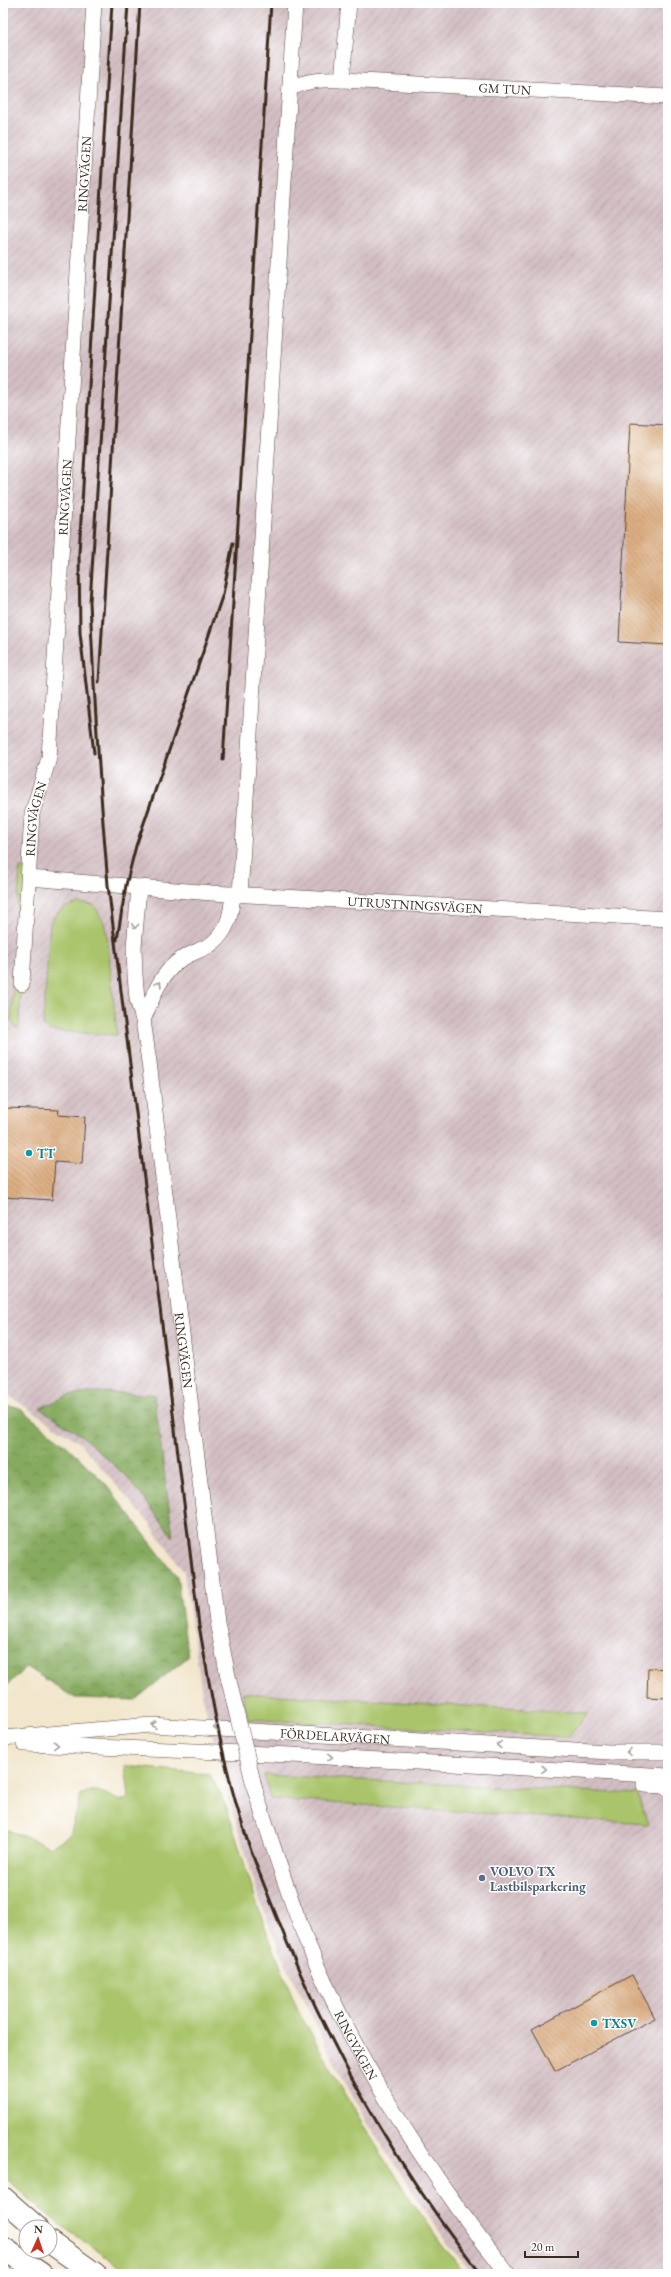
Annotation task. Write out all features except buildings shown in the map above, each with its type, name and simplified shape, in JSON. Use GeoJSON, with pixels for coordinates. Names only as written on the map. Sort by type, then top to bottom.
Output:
{"type":"FeatureCollection","features":[{"type":"Feature","properties":{"kind":"main road"},"geometry":{"type":"LineString","coordinates":[[3,2198],[27,2219]]}},
{"type":"Feature","properties":{"kind":"main road"},"geometry":{"type":"LineString","coordinates":[[3,2209],[18,2220]]}},
{"type":"Feature","properties":{"kind":"main road"},"geometry":{"type":"LineString","coordinates":[[58,2245],[89,2270]]}},
{"type":"Feature","properties":{"kind":"main road"},"geometry":{"type":"LineString","coordinates":[[3,2248],[41,2274]]}},
{"type":"Feature","properties":{"kind":"main road"},"geometry":{"type":"LineString","coordinates":[[58,2248],[89,2270]]}},
{"type":"Feature","properties":{"kind":"street","name":"RINGVÄGEN"},"geometry":{"type":"LineString","coordinates":[[22,984],[32,814],[48,758],[94,3]]}},
{"type":"Feature","properties":{"kind":"street","name":"RINGVÄGEN"},"geometry":{"type":"LineString","coordinates":[[143,1020],[158,984],[177,962],[209,945],[222,933],[231,917],[236,894],[295,3]]}},
{"type":"Feature","properties":{"kind":"street"},"geometry":{"type":"LineString","coordinates":[[342,80],[349,3]]}},
{"type":"Feature","properties":{"kind":"street","name":"GM TUN"},"geometry":{"type":"LineString","coordinates":[[290,88],[304,82],[321,79],[668,97]]}},
{"type":"Feature","properties":{"kind":"street"},"geometry":{"type":"LineString","coordinates":[[29,878],[139,887]]}},
{"type":"Feature","properties":{"kind":"street","name":"RINGVÄGEN"},"geometry":{"type":"LineString","coordinates":[[139,887],[134,948],[137,999],[143,1020],[217,1622],[229,1681],[255,1790],[307,1941],[345,2024],[421,2155],[478,2236],[508,2274]]}},
{"type":"Feature","properties":{"kind":"street","name":"UTRUSTNINGSVÄGEN"},"geometry":{"type":"LineString","coordinates":[[139,887],[668,919]]}},
{"type":"Feature","properties":{"kind":"street","name":"FÖRDELARVÄGEN"},"geometry":{"type":"LineString","coordinates":[[3,1738],[151,1725],[609,1752],[668,1752]]}},
{"type":"Feature","properties":{"kind":"street","name":"FÖRDELARVÄGEN"},"geometry":{"type":"LineString","coordinates":[[3,1743],[291,1755],[668,1776]]}},
{"type":"Feature","properties":{"kind":"street","name":"FÖRDELARVÄGEN"},"geometry":{"type":"LineString","coordinates":[[606,1773],[623,1784],[664,1786],[668,1789]]}},
{"type":"Feature","properties":{"kind":"shaded area"},"geometry":{"type":"Polygon","coordinates":[[[3,3],[668,3],[668,2274],[473,2274],[447,2243],[366,2121],[330,2054],[282,1957],[261,1904],[227,1793],[202,1694],[184,1572],[150,1524],[79,1442],[3,1392],[3,3]]]}},
{"type":"Feature","properties":{"kind":"green space"},"geometry":{"type":"Polygon","coordinates":[[[20,868],[30,870],[26,912],[17,912],[20,868]]]}},
{"type":"Feature","properties":{"kind":"green space"},"geometry":{"type":"Polygon","coordinates":[[[79,903],[94,905],[104,923],[107,936],[117,1035],[51,1031],[43,1025],[50,924],[58,912],[79,903]]]}},
{"type":"Feature","properties":{"kind":"green space"},"geometry":{"type":"Polygon","coordinates":[[[16,923],[24,924],[19,1028],[16,1028],[11,1020],[16,923]]]}},
{"type":"Feature","properties":{"kind":"green space"},"geometry":{"type":"Polygon","coordinates":[[[98,1392],[154,1394],[173,1537],[128,1478],[82,1436],[40,1408],[69,1395],[98,1392]]]}},
{"type":"Feature","properties":{"kind":"green space"},"geometry":{"type":"Polygon","coordinates":[[[3,1406],[18,1407],[66,1445],[106,1484],[177,1577],[188,1657],[135,1700],[75,1698],[26,1667],[3,1690],[3,1406]]]}},
{"type":"Feature","properties":{"kind":"green space"},"geometry":{"type":"Polygon","coordinates":[[[242,1693],[588,1713],[568,1737],[248,1719],[242,1693]]]}},
{"type":"Feature","properties":{"kind":"green space"},"geometry":{"type":"Polygon","coordinates":[[[125,1766],[209,1774],[227,1809],[262,1919],[298,2011],[365,2128],[402,2187],[441,2243],[465,2274],[131,2274],[59,2224],[58,2219],[53,2219],[3,2177],[3,1828],[51,1847],[70,1835],[81,1795],[94,1791],[127,1801],[129,1796],[125,1766]]]}},
{"type":"Feature","properties":{"kind":"green space"},"geometry":{"type":"Polygon","coordinates":[[[264,1775],[637,1794],[648,1824],[271,1799],[264,1775]]]}},
{"type":"Feature","properties":{"kind":"railway"},"geometry":{"type":"LineString","coordinates":[[94,753],[80,633],[79,553],[112,3]]}},
{"type":"Feature","properties":{"kind":"railway"},"geometry":{"type":"LineString","coordinates":[[128,3],[90,602],[93,673],[108,885],[199,1625],[218,1730],[237,1808],[255,1862],[294,1959],[339,2054],[364,2100],[419,2189],[481,2274]]}},
{"type":"Feature","properties":{"kind":"railway"},"geometry":{"type":"LineString","coordinates":[[99,682],[140,3]]}},
{"type":"Feature","properties":{"kind":"railway"},"geometry":{"type":"LineString","coordinates":[[223,760],[271,3]]}},
{"type":"Feature","properties":{"kind":"railway"},"geometry":{"type":"LineString","coordinates":[[117,940],[126,885],[136,846],[223,594],[233,543]]}},
{"type":"Feature","properties":{"kind":"place","name":"TT"},"geometry":{"type":"Point","coordinates":[29,1153]}},
{"type":"Feature","properties":{"kind":"place","name":"VOLVO TX Lastbilsparkering"},"geometry":{"type":"Point","coordinates":[482,1878]}},
{"type":"Feature","properties":{"kind":"place","name":"TXSV"},"geometry":{"type":"Point","coordinates":[594,2023]}}]}
